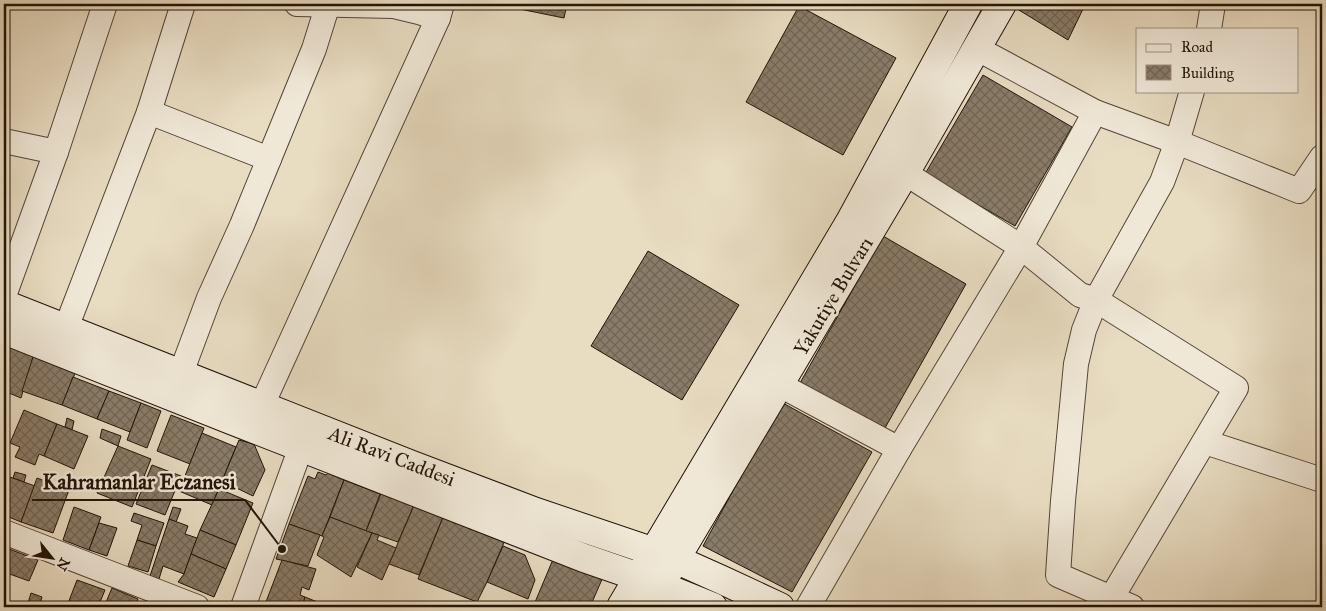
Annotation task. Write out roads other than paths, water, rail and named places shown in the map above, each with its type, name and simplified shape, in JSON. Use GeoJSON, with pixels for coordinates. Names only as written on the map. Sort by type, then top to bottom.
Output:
{"type":"FeatureCollection","features":[{"type":"Feature","properties":{"kind":"main road","name":"Yakutiye Bulvarı"},"geometry":{"type":"LineString","coordinates":[[621,607],[649,590],[665,555],[851,220],[968,4]]}},
{"type":"Feature","properties":{"kind":"main road","name":"Yakutiye Bulvarı"},"geometry":{"type":"LineString","coordinates":[[665,555],[780,385],[906,173],[1002,4]]}},
{"type":"Feature","properties":{"kind":"main road","name":"Ali Ravi Caddesi"},"geometry":{"type":"LineString","coordinates":[[4,304],[412,465],[518,505],[665,555],[780,607]]}},
{"type":"Feature","properties":{"kind":"main road","name":"Ali Ravi Caddesi"},"geometry":{"type":"LineString","coordinates":[[4,330],[575,554],[649,590],[714,607]]}},
{"type":"Feature","properties":{"kind":"street"},"geometry":{"type":"LineString","coordinates":[[4,296],[56,152],[105,4]]}},
{"type":"Feature","properties":{"kind":"street"},"geometry":{"type":"LineString","coordinates":[[66,328],[149,112],[183,4]]}},
{"type":"Feature","properties":{"kind":"street"},"geometry":{"type":"LineString","coordinates":[[262,405],[440,11],[419,12],[394,6],[297,4]]}},
{"type":"Feature","properties":{"kind":"street"},"geometry":{"type":"LineString","coordinates":[[181,373],[209,298],[242,225],[314,49],[328,4]]}},
{"type":"Feature","properties":{"kind":"street"},"geometry":{"type":"LineString","coordinates":[[1209,28],[1213,4]]}},
{"type":"Feature","properties":{"kind":"street"},"geometry":{"type":"LineString","coordinates":[[976,48],[1094,112],[1299,190],[1322,157]]}},
{"type":"Feature","properties":{"kind":"street"},"geometry":{"type":"LineString","coordinates":[[906,173],[1021,247],[1080,295],[1096,300],[1236,388],[1117,605],[1058,575],[1076,364],[1084,330],[1096,300],[1162,182],[1177,142],[1192,92]]}},
{"type":"Feature","properties":{"kind":"street"},"geometry":{"type":"LineString","coordinates":[[149,112],[269,159]]}},
{"type":"Feature","properties":{"kind":"street"},"geometry":{"type":"LineString","coordinates":[[808,607],[899,449],[1021,247],[1094,112]]}},
{"type":"Feature","properties":{"kind":"street"},"geometry":{"type":"LineString","coordinates":[[4,141],[56,152]]}},
{"type":"Feature","properties":{"kind":"street"},"geometry":{"type":"LineString","coordinates":[[780,385],[899,449]]}},
{"type":"Feature","properties":{"kind":"street"},"geometry":{"type":"LineString","coordinates":[[1205,442],[1322,480]]}},
{"type":"Feature","properties":{"kind":"street"},"geometry":{"type":"LineString","coordinates":[[242,607],[301,447]]}},
{"type":"Feature","properties":{"kind":"street"},"geometry":{"type":"LineString","coordinates":[[4,532],[197,607]]}},
{"type":"Feature","properties":{"kind":"place","name":"Kahramanlar Eczanesi"},"geometry":{"type":"Point","coordinates":[282,549]}}]}
